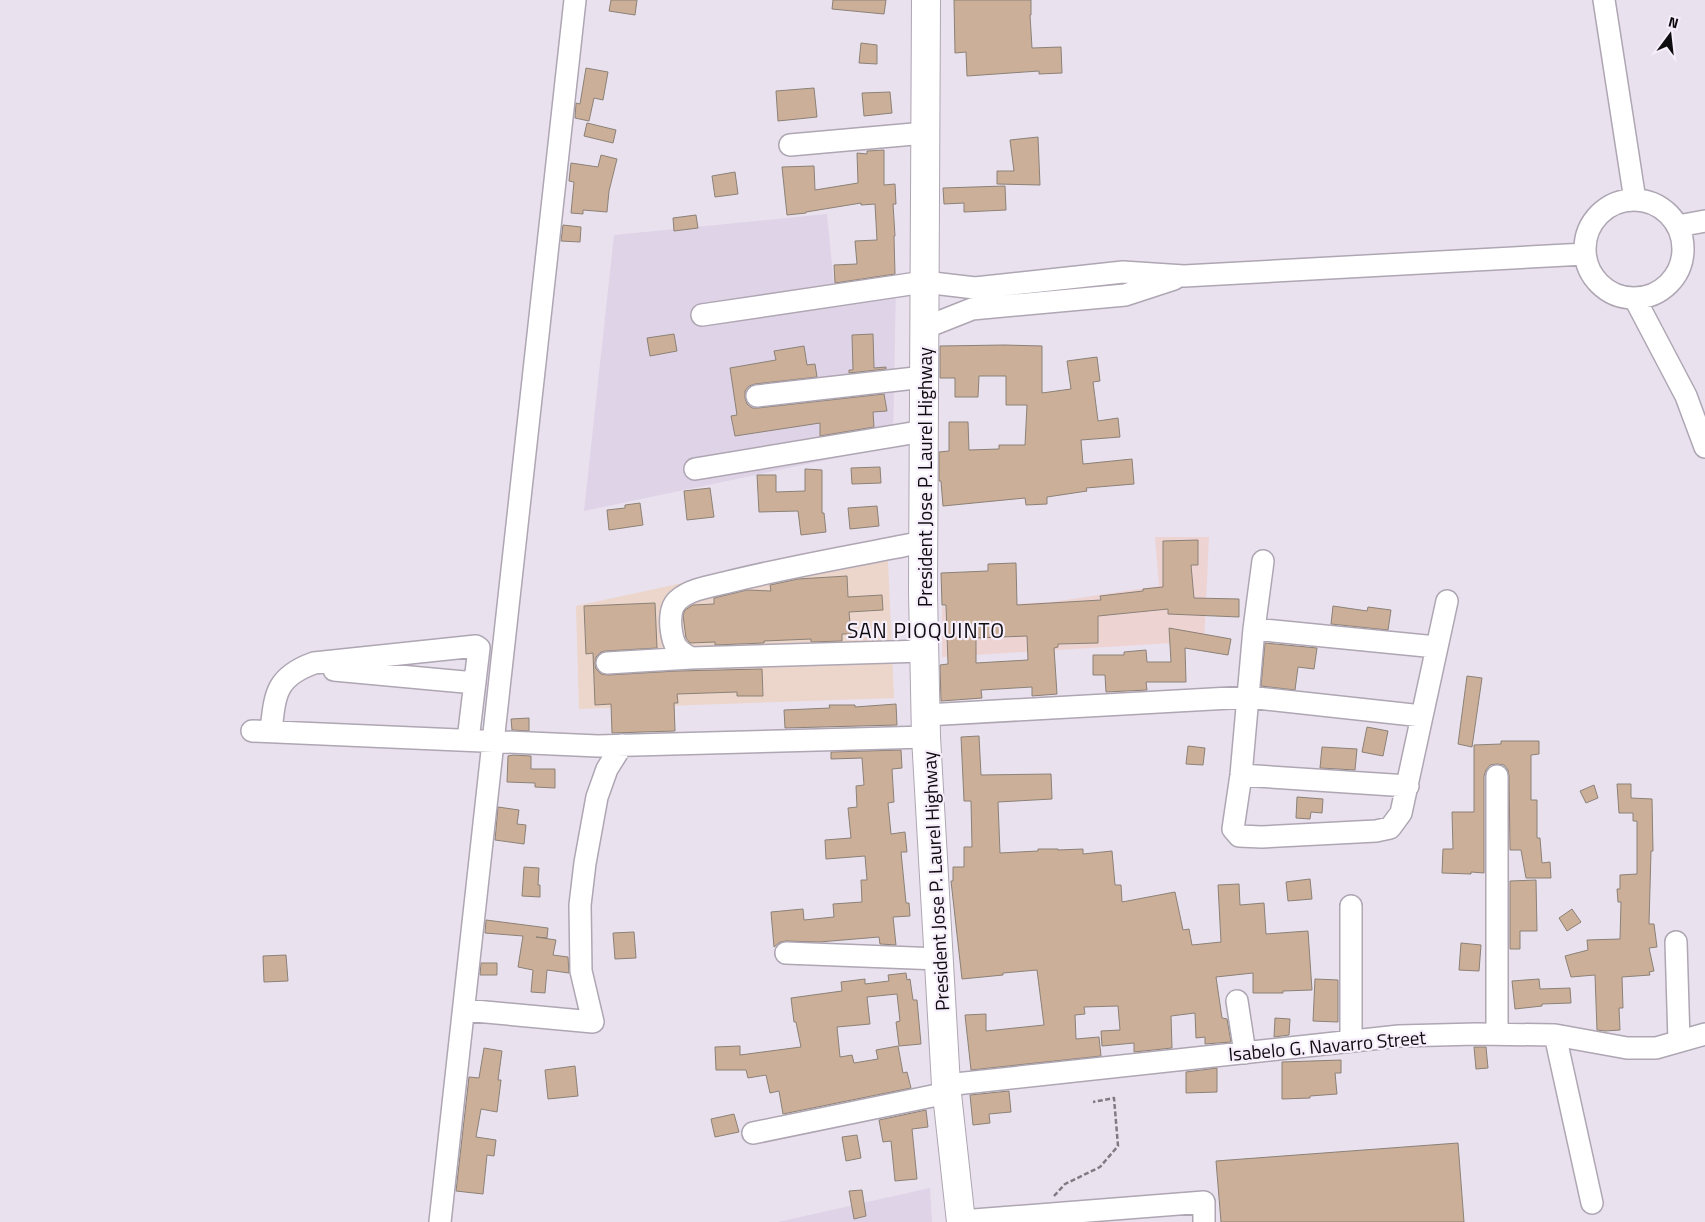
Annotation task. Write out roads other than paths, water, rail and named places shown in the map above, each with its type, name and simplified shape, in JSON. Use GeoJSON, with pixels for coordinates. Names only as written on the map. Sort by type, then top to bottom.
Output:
{"type":"FeatureCollection","features":[{"type":"Feature","properties":{"kind":"highway","name":"President Jose P. Laurel Highway"},"geometry":{"type":"LineString","coordinates":[[926,0],[923,542],[926,726],[947,1089],[961,1222]]}},
{"type":"Feature","properties":{"kind":"street"},"geometry":{"type":"LineString","coordinates":[[440,1222],[575,0]]}},
{"type":"Feature","properties":{"kind":"street"},"geometry":{"type":"LineString","coordinates":[[1604,0],[1636,200]]}},
{"type":"Feature","properties":{"kind":"street"},"geometry":{"type":"LineString","coordinates":[[790,145],[925,132]]}},
{"type":"Feature","properties":{"kind":"street"},"geometry":{"type":"LineString","coordinates":[[1636,200],[1653,203],[1668,212],[1678,226],[1684,251],[1678,275],[1660,293],[1635,299],[1617,296],[1601,286],[1590,272],[1584,254],[1587,233],[1598,216],[1615,204],[1636,200]]}},
{"type":"Feature","properties":{"kind":"street"},"geometry":{"type":"LineString","coordinates":[[1678,226],[1705,221]]}},
{"type":"Feature","properties":{"kind":"street"},"geometry":{"type":"LineString","coordinates":[[702,315],[924,282],[975,288],[1123,272],[1184,276],[1584,254]]}},
{"type":"Feature","properties":{"kind":"street"},"geometry":{"type":"LineString","coordinates":[[1123,272],[1125,295]]}},
{"type":"Feature","properties":{"kind":"street"},"geometry":{"type":"LineString","coordinates":[[924,328],[972,309],[1125,295],[1184,276]]}},
{"type":"Feature","properties":{"kind":"street"},"geometry":{"type":"LineString","coordinates":[[1635,299],[1686,396],[1705,447]]}},
{"type":"Feature","properties":{"kind":"street"},"geometry":{"type":"LineString","coordinates":[[758,396],[924,377]]}},
{"type":"Feature","properties":{"kind":"street"},"geometry":{"type":"LineString","coordinates":[[695,470],[924,432]]}},
{"type":"Feature","properties":{"kind":"street"},"geometry":{"type":"LineString","coordinates":[[691,658],[678,651],[674,642],[671,624],[671,612],[674,604],[686,595],[758,575],[923,542]]}},
{"type":"Feature","properties":{"kind":"street"},"geometry":{"type":"LineString","coordinates":[[1263,561],[1254,629],[1241,775],[1233,829],[1239,836],[1262,837],[1376,831],[1390,828],[1401,814],[1447,601]]}},
{"type":"Feature","properties":{"kind":"street"},"geometry":{"type":"LineString","coordinates":[[1254,629],[1436,647]]}},
{"type":"Feature","properties":{"kind":"street"},"geometry":{"type":"LineString","coordinates":[[468,740],[479,648],[476,646],[314,663],[290,676],[279,688],[261,731],[598,746],[926,726],[1248,697],[1422,716]]}},
{"type":"Feature","properties":{"kind":"street"},"geometry":{"type":"LineString","coordinates":[[607,663],[691,658],[924,651]]}},
{"type":"Feature","properties":{"kind":"street"},"geometry":{"type":"LineString","coordinates":[[302,668],[474,683]]}},
{"type":"Feature","properties":{"kind":"street"},"geometry":{"type":"LineString","coordinates":[[464,1010],[593,1022],[581,971],[580,905],[585,862],[597,797],[607,769],[622,745]]}},
{"type":"Feature","properties":{"kind":"street"},"geometry":{"type":"LineString","coordinates":[[1241,775],[1408,786]]}},
{"type":"Feature","properties":{"kind":"street"},"geometry":{"type":"LineString","coordinates":[[1497,776],[1498,1034]]}},
{"type":"Feature","properties":{"kind":"street"},"geometry":{"type":"LineString","coordinates":[[1351,906],[1351,1041]]}},
{"type":"Feature","properties":{"kind":"street"},"geometry":{"type":"LineString","coordinates":[[1676,942],[1679,1041]]}},
{"type":"Feature","properties":{"kind":"street"},"geometry":{"type":"LineString","coordinates":[[786,953],[939,959]]}},
{"type":"Feature","properties":{"kind":"street"},"geometry":{"type":"LineString","coordinates":[[1237,1001],[1245,1053]]}},
{"type":"Feature","properties":{"kind":"street","name":"Isabelo G. Navarro Street"},"geometry":{"type":"LineString","coordinates":[[753,1133],[947,1089],[1399,1036],[1476,1034],[1555,1035],[1627,1048],[1656,1048],[1705,1034]]}},
{"type":"Feature","properties":{"kind":"street"},"geometry":{"type":"LineString","coordinates":[[1555,1035],[1592,1203]]}},
{"type":"Feature","properties":{"kind":"street"},"geometry":{"type":"LineString","coordinates":[[961,1222],[1204,1202],[1204,1222]]}},
{"type":"Feature","properties":{"kind":"district","name":"SAN PIOQUINTO"},"geometry":{"type":"Point","coordinates":[926,630]}}]}
